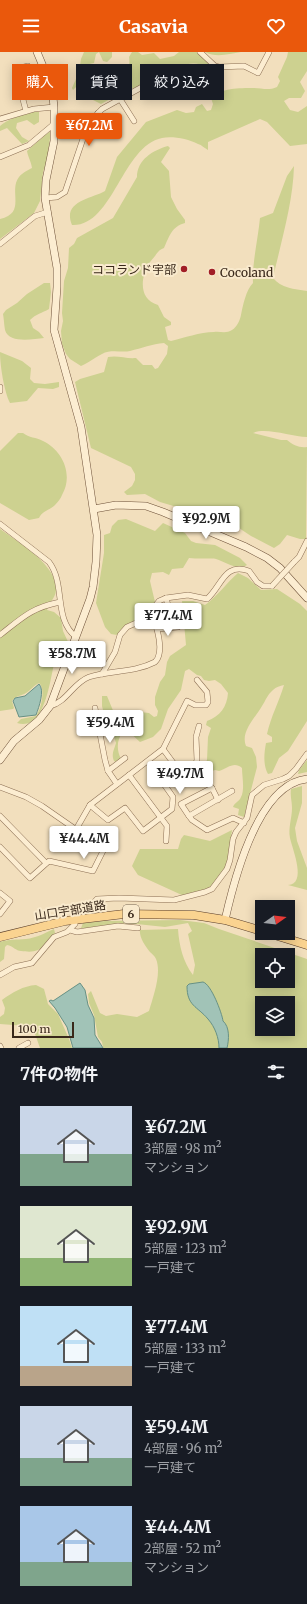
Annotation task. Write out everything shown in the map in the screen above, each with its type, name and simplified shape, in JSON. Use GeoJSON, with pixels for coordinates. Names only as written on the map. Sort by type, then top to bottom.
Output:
{"type":"FeatureCollection","features":[{"type":"Feature","properties":{"kind":"main road","name":"山口宇部道路"},"geometry":{"type":"LineString","coordinates":[[0,937],[65,921],[124,914],[178,914],[224,920],[255,929]]}},
{"type":"Feature","properties":{"kind":"main road"},"geometry":{"type":"LineString","coordinates":[[291,940],[307,945]]}},
{"type":"Feature","properties":{"kind":"street"},"geometry":{"type":"LineString","coordinates":[[37,52],[41,64]]}},
{"type":"Feature","properties":{"kind":"street"},"geometry":{"type":"LineString","coordinates":[[200,52],[215,66],[244,66],[258,72],[269,52]]}},
{"type":"Feature","properties":{"kind":"street"},"geometry":{"type":"LineString","coordinates":[[24,100],[26,111]]}},
{"type":"Feature","properties":{"kind":"street"},"geometry":{"type":"LineString","coordinates":[[0,760],[14,741],[38,720],[50,706],[90,599],[95,575],[97,549],[94,509],[81,427],[54,330],[57,277],[56,259],[45,198],[46,180],[53,146],[53,100]]}},
{"type":"Feature","properties":{"kind":"street"},"geometry":{"type":"LineString","coordinates":[[45,198],[57,197],[65,192],[88,124],[102,109],[118,100]]}},
{"type":"Feature","properties":{"kind":"street"},"geometry":{"type":"LineString","coordinates":[[121,100],[134,121]]}},
{"type":"Feature","properties":{"kind":"street"},"geometry":{"type":"LineString","coordinates":[[0,119],[26,111],[54,107]]}},
{"type":"Feature","properties":{"kind":"street"},"geometry":{"type":"LineString","coordinates":[[98,113],[115,131]]}},
{"type":"Feature","properties":{"kind":"street"},"geometry":{"type":"LineString","coordinates":[[0,157],[29,144],[54,124]]}},
{"type":"Feature","properties":{"kind":"street"},"geometry":{"type":"LineString","coordinates":[[0,244],[35,216],[48,212]]}},
{"type":"Feature","properties":{"kind":"street"},"geometry":{"type":"LineString","coordinates":[[94,509],[116,505],[146,506],[226,538],[258,552],[271,561],[288,576],[307,598]]}},
{"type":"Feature","properties":{"kind":"street"},"geometry":{"type":"LineString","coordinates":[[0,524],[49,562],[54,569],[58,582],[60,602],[69,632],[76,637]]}},
{"type":"Feature","properties":{"kind":"street"},"geometry":{"type":"LineString","coordinates":[[102,674],[115,652],[120,635],[127,627],[145,619],[151,609],[159,601],[166,598],[188,595],[208,599],[227,573],[238,568],[249,571],[257,582],[263,586],[272,586],[299,557],[307,541]]}},
{"type":"Feature","properties":{"kind":"street"},"geometry":{"type":"LineString","coordinates":[[166,598],[169,609]]}},
{"type":"Feature","properties":{"kind":"street"},"geometry":{"type":"LineString","coordinates":[[0,635],[33,610],[44,605],[60,602]]}},
{"type":"Feature","properties":{"kind":"street"},"geometry":{"type":"LineString","coordinates":[[50,706],[62,701],[80,682],[88,678],[102,674],[122,672],[155,662],[159,655],[158,636],[151,609]]}},
{"type":"Feature","properties":{"kind":"street"},"geometry":{"type":"LineString","coordinates":[[157,629],[178,627]]}},
{"type":"Feature","properties":{"kind":"street"},"geometry":{"type":"LineString","coordinates":[[53,837],[67,845],[90,805],[163,749],[187,701],[195,705],[206,705],[208,702],[206,692],[197,680]]}},
{"type":"Feature","properties":{"kind":"street"},"geometry":{"type":"LineString","coordinates":[[95,708],[108,771],[117,784]]}},
{"type":"Feature","properties":{"kind":"street"},"geometry":{"type":"LineString","coordinates":[[199,726],[196,737],[197,760],[195,766],[212,788],[218,800]]}},
{"type":"Feature","properties":{"kind":"street"},"geometry":{"type":"LineString","coordinates":[[90,805],[108,820],[125,808],[143,831],[162,817],[172,809],[173,797],[161,780],[177,768],[163,749]]}},
{"type":"Feature","properties":{"kind":"street"},"geometry":{"type":"LineString","coordinates":[[91,906],[97,899],[119,898],[174,900],[212,889],[226,869],[230,860],[233,839],[236,832],[247,818],[252,795],[264,785],[289,776],[307,754]]}},
{"type":"Feature","properties":{"kind":"street"},"geometry":{"type":"LineString","coordinates":[[108,771],[125,758]]}},
{"type":"Feature","properties":{"kind":"street"},"geometry":{"type":"LineString","coordinates":[[129,775],[168,826],[166,841]]}},
{"type":"Feature","properties":{"kind":"street"},"geometry":{"type":"LineString","coordinates":[[224,920],[240,862],[255,828],[278,792],[292,783],[307,779]]}},
{"type":"Feature","properties":{"kind":"street"},"geometry":{"type":"LineString","coordinates":[[0,787],[26,797],[42,806],[104,849],[93,871],[49,861],[30,878],[0,847]]}},
{"type":"Feature","properties":{"kind":"street"},"geometry":{"type":"LineString","coordinates":[[212,788],[181,804],[192,820],[207,830],[233,818],[244,823]]}},
{"type":"Feature","properties":{"kind":"street"},"geometry":{"type":"LineString","coordinates":[[189,816],[232,791]]}},
{"type":"Feature","properties":{"kind":"street"},"geometry":{"type":"LineString","coordinates":[[1,819],[46,863]]}},
{"type":"Feature","properties":{"kind":"street"},"geometry":{"type":"LineString","coordinates":[[0,893],[10,901],[0,914]]}},
{"type":"Feature","properties":{"kind":"street"},"geometry":{"type":"LineString","coordinates":[[0,975],[14,968],[32,963],[54,937],[70,930],[75,924]]}},
{"type":"Feature","properties":{"kind":"street"},"geometry":{"type":"LineString","coordinates":[[70,930],[77,932],[118,926],[138,928]]}},
{"type":"Feature","properties":{"kind":"street"},"geometry":{"type":"LineString","coordinates":[[19,1048],[28,1043]]}},
{"type":"Feature","properties":{"kind":"green space"},"geometry":{"type":"Polygon","coordinates":[[[84,52],[99,52],[96,54],[94,63],[80,64],[84,52]]]}},
{"type":"Feature","properties":{"kind":"green space"},"geometry":{"type":"Polygon","coordinates":[[[99,52],[112,52],[112,57],[107,62],[103,61],[99,52]]]}},
{"type":"Feature","properties":{"kind":"green space"},"geometry":{"type":"Polygon","coordinates":[[[132,52],[138,52],[142,55],[154,53],[160,59],[174,56],[179,52],[198,52],[210,64],[140,64],[140,86],[132,89],[132,64],[129,64],[129,57],[132,52]]]}},
{"type":"Feature","properties":{"kind":"green space"},"geometry":{"type":"Polygon","coordinates":[[[205,52],[241,52],[214,55],[205,52]]]}},
{"type":"Feature","properties":{"kind":"green space"},"geometry":{"type":"Polygon","coordinates":[[[288,52],[307,52],[307,71],[300,82],[305,91],[301,98],[289,98],[284,101],[290,110],[298,112],[307,106],[307,144],[290,146],[267,122],[260,119],[208,142],[208,150],[199,144],[185,139],[171,137],[162,138],[148,144],[137,155],[98,213],[86,222],[72,225],[70,217],[74,206],[105,191],[117,157],[146,122],[177,110],[186,113],[194,112],[196,107],[202,104],[207,111],[211,110],[213,104],[212,100],[224,100],[225,90],[242,88],[268,89],[277,87],[280,81],[278,77],[288,52]]]}},
{"type":"Feature","properties":{"kind":"green space"},"geometry":{"type":"Polygon","coordinates":[[[76,79],[76,87],[73,90],[72,88],[76,79]]]}},
{"type":"Feature","properties":{"kind":"green space"},"geometry":{"type":"Polygon","coordinates":[[[93,100],[108,100],[101,104],[93,100]]]}},
{"type":"Feature","properties":{"kind":"green space"},"geometry":{"type":"Polygon","coordinates":[[[32,112],[39,112],[39,122],[34,125],[27,120],[17,123],[16,128],[22,137],[29,141],[22,144],[7,128],[0,131],[0,126],[7,121],[32,112]]]}},
{"type":"Feature","properties":{"kind":"green space"},"geometry":{"type":"Polygon","coordinates":[[[51,131],[47,160],[43,172],[40,201],[34,213],[0,239],[0,219],[13,212],[15,207],[16,183],[22,174],[32,168],[27,151],[51,131]]]}},
{"type":"Feature","properties":{"kind":"green space"},"geometry":{"type":"Polygon","coordinates":[[[168,146],[170,148],[161,162],[169,171],[171,197],[185,220],[185,223],[174,229],[164,248],[159,251],[150,262],[144,276],[143,288],[144,294],[147,298],[158,305],[164,317],[171,322],[171,325],[165,327],[168,340],[171,341],[203,333],[228,332],[234,329],[237,325],[241,317],[247,294],[253,283],[254,259],[260,218],[273,213],[287,176],[294,166],[289,208],[273,278],[284,286],[307,291],[307,437],[265,431],[253,433],[281,440],[287,440],[296,446],[307,447],[306,539],[300,539],[287,535],[280,544],[274,548],[251,536],[227,517],[201,511],[187,510],[160,502],[145,494],[127,495],[124,492],[132,486],[135,480],[135,474],[131,467],[91,448],[75,382],[80,379],[104,372],[108,357],[115,356],[136,358],[143,365],[152,365],[155,369],[158,368],[167,354],[168,346],[164,343],[124,352],[113,351],[105,353],[81,366],[70,359],[62,344],[61,331],[63,321],[64,281],[68,268],[69,248],[74,244],[77,238],[113,218],[137,177],[143,161],[157,150],[168,146]]]}},
{"type":"Feature","properties":{"kind":"green space"},"geometry":{"type":"Polygon","coordinates":[[[44,283],[50,283],[51,292],[49,309],[30,320],[33,328],[44,338],[22,340],[11,337],[5,330],[3,314],[27,294],[44,283]]]}},
{"type":"Feature","properties":{"kind":"green space"},"geometry":{"type":"Polygon","coordinates":[[[0,352],[22,361],[31,368],[30,379],[34,383],[45,384],[59,382],[59,387],[53,389],[38,388],[27,401],[10,403],[3,378],[0,352]]]}},
{"type":"Feature","properties":{"kind":"green space"},"geometry":{"type":"Polygon","coordinates":[[[18,433],[23,433],[50,445],[61,457],[66,471],[67,479],[62,496],[53,507],[42,514],[39,518],[29,520],[0,503],[0,451],[18,433]]]}},
{"type":"Feature","properties":{"kind":"green space"},"geometry":{"type":"Polygon","coordinates":[[[126,519],[155,531],[163,523],[185,533],[191,541],[215,545],[240,558],[247,565],[243,567],[235,567],[216,559],[189,558],[183,568],[172,569],[169,575],[163,572],[152,573],[150,581],[155,602],[145,617],[138,620],[117,635],[111,634],[105,627],[96,603],[104,553],[104,535],[110,533],[112,526],[118,520],[126,519]]]}},
{"type":"Feature","properties":{"kind":"green space"},"geometry":{"type":"Polygon","coordinates":[[[0,529],[36,556],[51,573],[55,582],[56,591],[47,610],[54,612],[61,618],[63,631],[69,644],[65,651],[56,656],[46,700],[41,711],[35,719],[27,723],[17,723],[21,719],[36,716],[38,713],[41,705],[42,694],[39,683],[26,693],[13,699],[13,709],[0,711],[0,529]]]}},
{"type":"Feature","properties":{"kind":"green space"},"geometry":{"type":"Polygon","coordinates":[[[238,573],[248,578],[261,590],[277,589],[300,604],[307,611],[307,721],[288,751],[279,758],[272,773],[268,774],[264,759],[266,743],[272,742],[272,737],[267,734],[284,685],[275,688],[268,696],[245,735],[246,746],[252,748],[256,757],[257,767],[244,817],[238,815],[239,809],[233,807],[240,799],[242,794],[242,768],[234,765],[219,771],[215,770],[204,774],[198,766],[200,763],[206,762],[207,760],[208,737],[211,728],[206,725],[207,721],[219,714],[226,703],[228,693],[221,684],[215,680],[204,680],[201,676],[189,669],[185,671],[181,690],[168,709],[161,729],[153,737],[140,742],[127,730],[123,731],[119,738],[118,745],[118,752],[121,759],[116,762],[114,761],[113,752],[116,743],[111,727],[107,726],[102,706],[102,696],[107,696],[119,725],[122,723],[124,718],[127,720],[128,725],[136,722],[140,712],[149,713],[154,717],[157,716],[158,711],[155,705],[155,697],[160,682],[165,675],[167,662],[170,656],[186,645],[182,601],[193,601],[205,605],[214,598],[238,573]]]}},
{"type":"Feature","properties":{"kind":"green space"},"geometry":{"type":"Polygon","coordinates":[[[307,760],[307,772],[298,774],[299,770],[307,760]]]}},
{"type":"Feature","properties":{"kind":"green space"},"geometry":{"type":"Polygon","coordinates":[[[302,786],[302,803],[295,828],[297,841],[307,868],[307,890],[288,885],[294,883],[297,879],[298,873],[296,858],[290,838],[292,808],[291,789],[302,786]]]}},
{"type":"Feature","properties":{"kind":"green space"},"geometry":{"type":"Polygon","coordinates":[[[232,830],[227,863],[215,884],[208,889],[184,896],[138,875],[132,866],[140,849],[178,849],[184,835],[210,841],[232,830]]]}},
{"type":"Feature","properties":{"kind":"green space"},"geometry":{"type":"Polygon","coordinates":[[[180,920],[204,923],[275,948],[255,948],[255,988],[295,988],[295,955],[307,959],[307,1048],[103,1048],[102,1042],[98,1037],[88,994],[91,991],[100,1013],[106,1016],[117,1014],[137,1017],[149,1011],[156,985],[158,965],[155,957],[148,950],[140,936],[140,930],[178,929],[182,953],[193,975],[195,965],[188,934],[192,931],[188,923],[165,927],[127,923],[81,928],[83,923],[105,921],[180,920]]]}},
{"type":"Feature","properties":{"kind":"green space"},"geometry":{"type":"Polygon","coordinates":[[[54,929],[55,933],[38,950],[28,952],[19,951],[7,945],[5,947],[4,959],[0,962],[0,942],[33,938],[54,929]]]}},
{"type":"Feature","properties":{"kind":"green space"},"geometry":{"type":"Polygon","coordinates":[[[36,985],[44,989],[48,1004],[58,1014],[72,1048],[40,1048],[34,1031],[26,1026],[0,1024],[0,1017],[4,1014],[5,1008],[2,1000],[18,990],[36,985]]]}},
{"type":"Feature","properties":{"kind":"water"},"geometry":{"type":"Polygon","coordinates":[[[39,684],[41,687],[41,694],[36,715],[19,717],[13,701],[15,698],[25,696],[39,684]]]}},
{"type":"Feature","properties":{"kind":"water"},"geometry":{"type":"Polygon","coordinates":[[[203,982],[213,993],[223,1021],[227,1027],[227,1048],[219,1048],[215,1029],[208,1019],[193,1005],[187,993],[187,986],[189,984],[203,982]]]}},
{"type":"Feature","properties":{"kind":"water"},"geometry":{"type":"Polygon","coordinates":[[[80,983],[85,990],[88,1005],[94,1018],[95,1035],[103,1048],[73,1048],[67,1027],[49,1001],[53,1001],[80,983]]]}},
{"type":"Feature","properties":{"kind":"tunnel"},"geometry":{"type":"LineString","coordinates":[[78,920],[91,906]]}},
{"type":"Feature","properties":{"kind":"place","name":"ココランド宇部"},"geometry":{"type":"Point","coordinates":[184,269]}},
{"type":"Feature","properties":{"kind":"place","name":"Cocoland"},"geometry":{"type":"Point","coordinates":[212,272]}}]}
